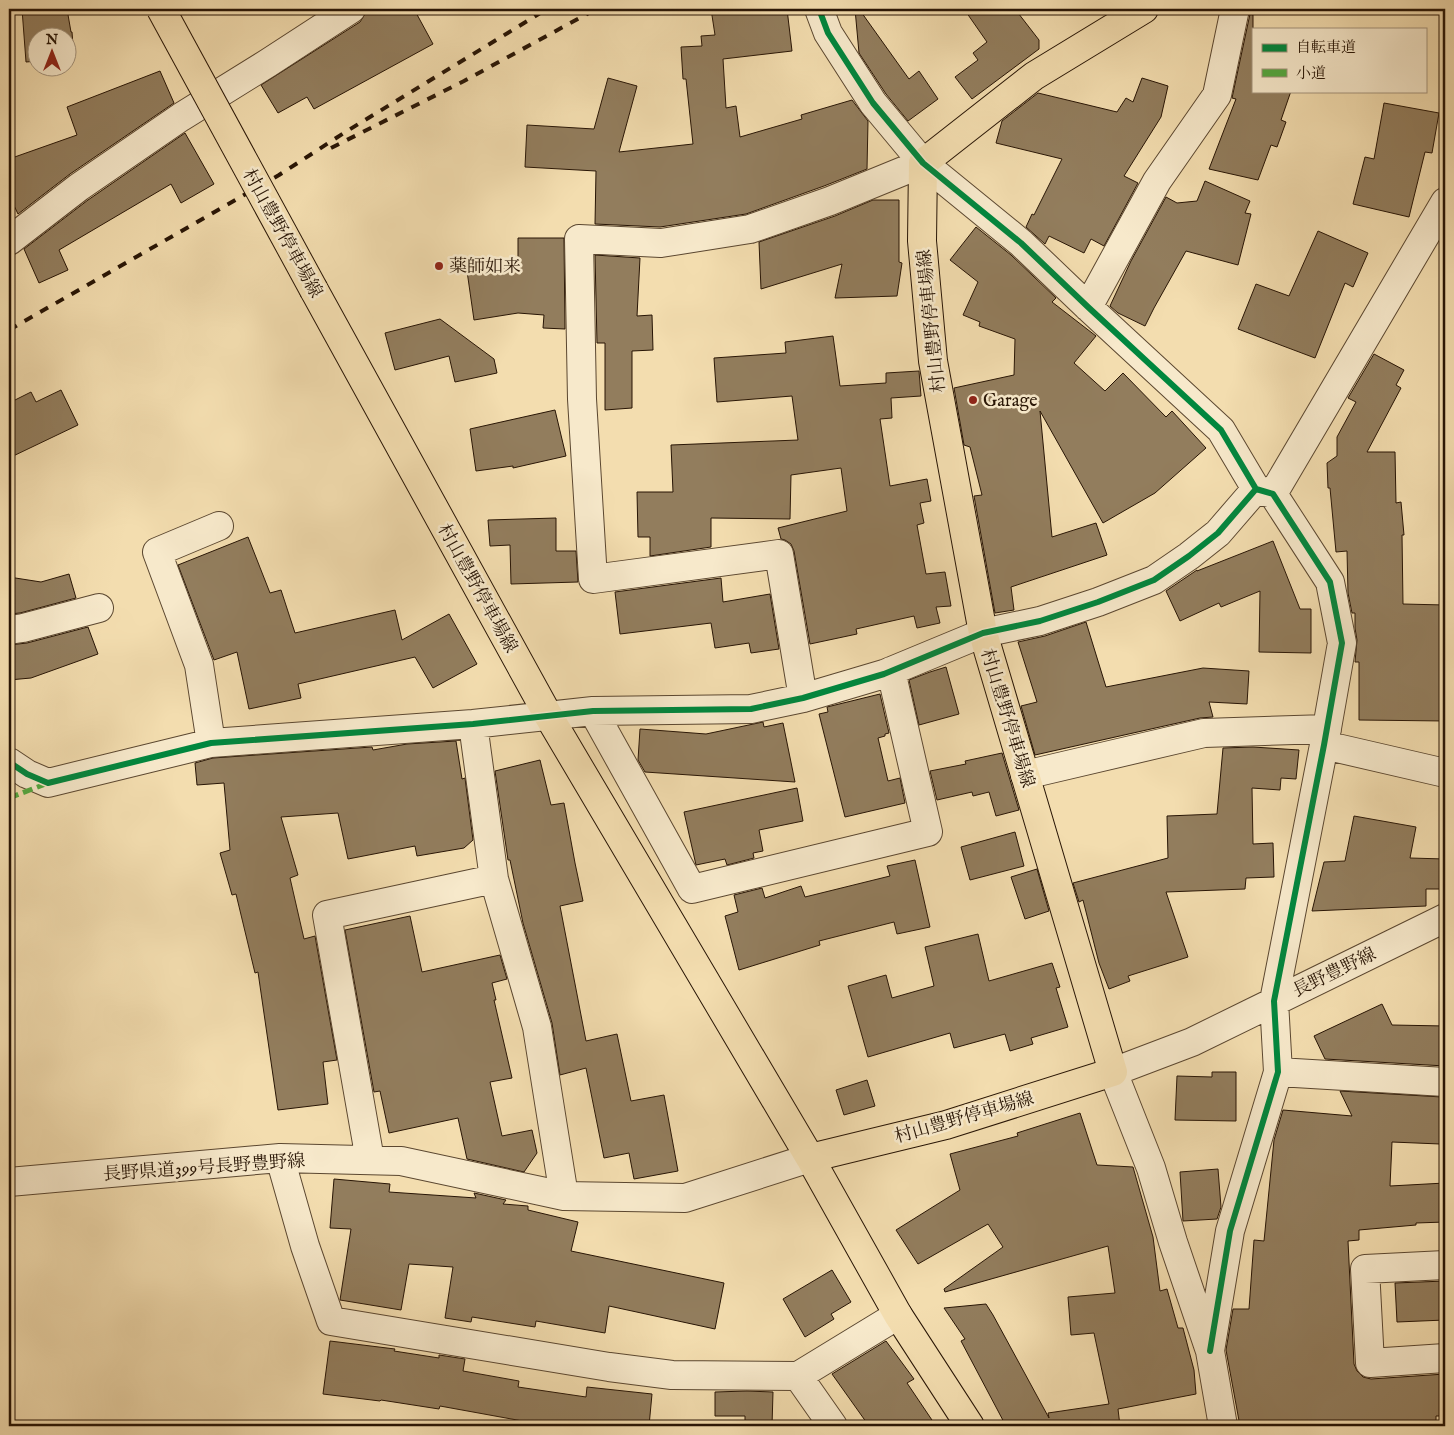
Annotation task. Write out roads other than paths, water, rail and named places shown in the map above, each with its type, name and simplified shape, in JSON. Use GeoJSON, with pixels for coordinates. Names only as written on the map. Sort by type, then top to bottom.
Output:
{"type":"FeatureCollection","features":[{"type":"Feature","properties":{"kind":"main road","name":"村山豊野停車場線"},"geometry":{"type":"LineString","coordinates":[[161,9],[548,715],[810,1158],[898,1314],[970,1426]]}},
{"type":"Feature","properties":{"kind":"main road"},"geometry":{"type":"LineString","coordinates":[[923,162],[1034,76],[1144,9]]}},
{"type":"Feature","properties":{"kind":"main road","name":"村山豊野停車場線"},"geometry":{"type":"LineString","coordinates":[[810,1158],[946,1125],[1113,1072],[983,633],[933,361],[922,241],[923,162]]}},
{"type":"Feature","properties":{"kind":"street"},"geometry":{"type":"LineString","coordinates":[[9,241],[79,187],[181,117],[268,64],[351,9]]}},
{"type":"Feature","properties":{"kind":"street"},"geometry":{"type":"LineString","coordinates":[[819,9],[828,33],[873,103],[923,162],[1021,243],[1221,430],[1330,582],[1342,642],[1326,737],[1274,1001],[1278,1072],[1230,1231],[1210,1350]]}},
{"type":"Feature","properties":{"kind":"street"},"geometry":{"type":"LineString","coordinates":[[1088,307],[1157,181],[1217,95],[1235,9]]}},
{"type":"Feature","properties":{"kind":"street"},"geometry":{"type":"LineString","coordinates":[[803,698],[779,554],[593,579],[582,399],[579,239],[661,243],[750,229],[830,201],[923,162]]}},
{"type":"Feature","properties":{"kind":"street"},"geometry":{"type":"LineString","coordinates":[[9,762],[27,774],[48,783],[211,744],[473,724],[593,711],[751,709],[803,698],[891,671],[983,633],[1040,620],[1098,602],[1154,580],[1218,533],[1264,492],[1445,202]]}},
{"type":"Feature","properties":{"kind":"street"},"geometry":{"type":"LineString","coordinates":[[211,744],[199,665],[157,552],[219,526]]}},
{"type":"Feature","properties":{"kind":"street"},"geometry":{"type":"LineString","coordinates":[[9,630],[98,608]]}},
{"type":"Feature","properties":{"kind":"street"},"geometry":{"type":"LineString","coordinates":[[593,711],[692,889],[928,832],[891,671]]}},
{"type":"Feature","properties":{"kind":"street"},"geometry":{"type":"LineString","coordinates":[[473,724],[494,878],[536,1027],[564,1196]]}},
{"type":"Feature","properties":{"kind":"street"},"geometry":{"type":"LineString","coordinates":[[1025,775],[1204,733],[1326,737],[1445,773]]}},
{"type":"Feature","properties":{"kind":"street"},"geometry":{"type":"LineString","coordinates":[[370,1160],[327,915],[494,878]]}},
{"type":"Feature","properties":{"kind":"street","name":"長野豊野線"},"geometry":{"type":"LineString","coordinates":[[1113,1072],[1192,1042],[1445,918]]}},
{"type":"Feature","properties":{"kind":"street"},"geometry":{"type":"LineString","coordinates":[[1113,1072],[1151,1168],[1173,1242],[1210,1350],[1223,1426]]}},
{"type":"Feature","properties":{"kind":"street"},"geometry":{"type":"LineString","coordinates":[[1278,1072],[1445,1082]]}},
{"type":"Feature","properties":{"kind":"street"},"geometry":{"type":"LineString","coordinates":[[280,1158],[305,1246],[331,1321],[609,1367],[672,1375],[798,1376],[898,1314]]}},
{"type":"Feature","properties":{"kind":"street","name":"長野県道399号長野豊野線"},"geometry":{"type":"LineString","coordinates":[[9,1182],[280,1158],[370,1160],[402,1161],[564,1196],[685,1198],[810,1158]]}},
{"type":"Feature","properties":{"kind":"street"},"geometry":{"type":"LineString","coordinates":[[1445,1265],[1365,1269],[1370,1363],[1445,1358]]}},
{"type":"Feature","properties":{"kind":"street"},"geometry":{"type":"LineString","coordinates":[[798,1376],[833,1426]]}},
{"type":"Feature","properties":{"kind":"railway"},"geometry":{"type":"LineString","coordinates":[[9,330],[279,175],[347,131],[547,9]]}},
{"type":"Feature","properties":{"kind":"railway"},"geometry":{"type":"LineString","coordinates":[[331,148],[464,81],[596,9]]}},
{"type":"Feature","properties":{"kind":"place","name":"薬師如来"},"geometry":{"type":"Point","coordinates":[439,266]}},
{"type":"Feature","properties":{"kind":"place","name":"Garage"},"geometry":{"type":"Point","coordinates":[973,400]}}]}
